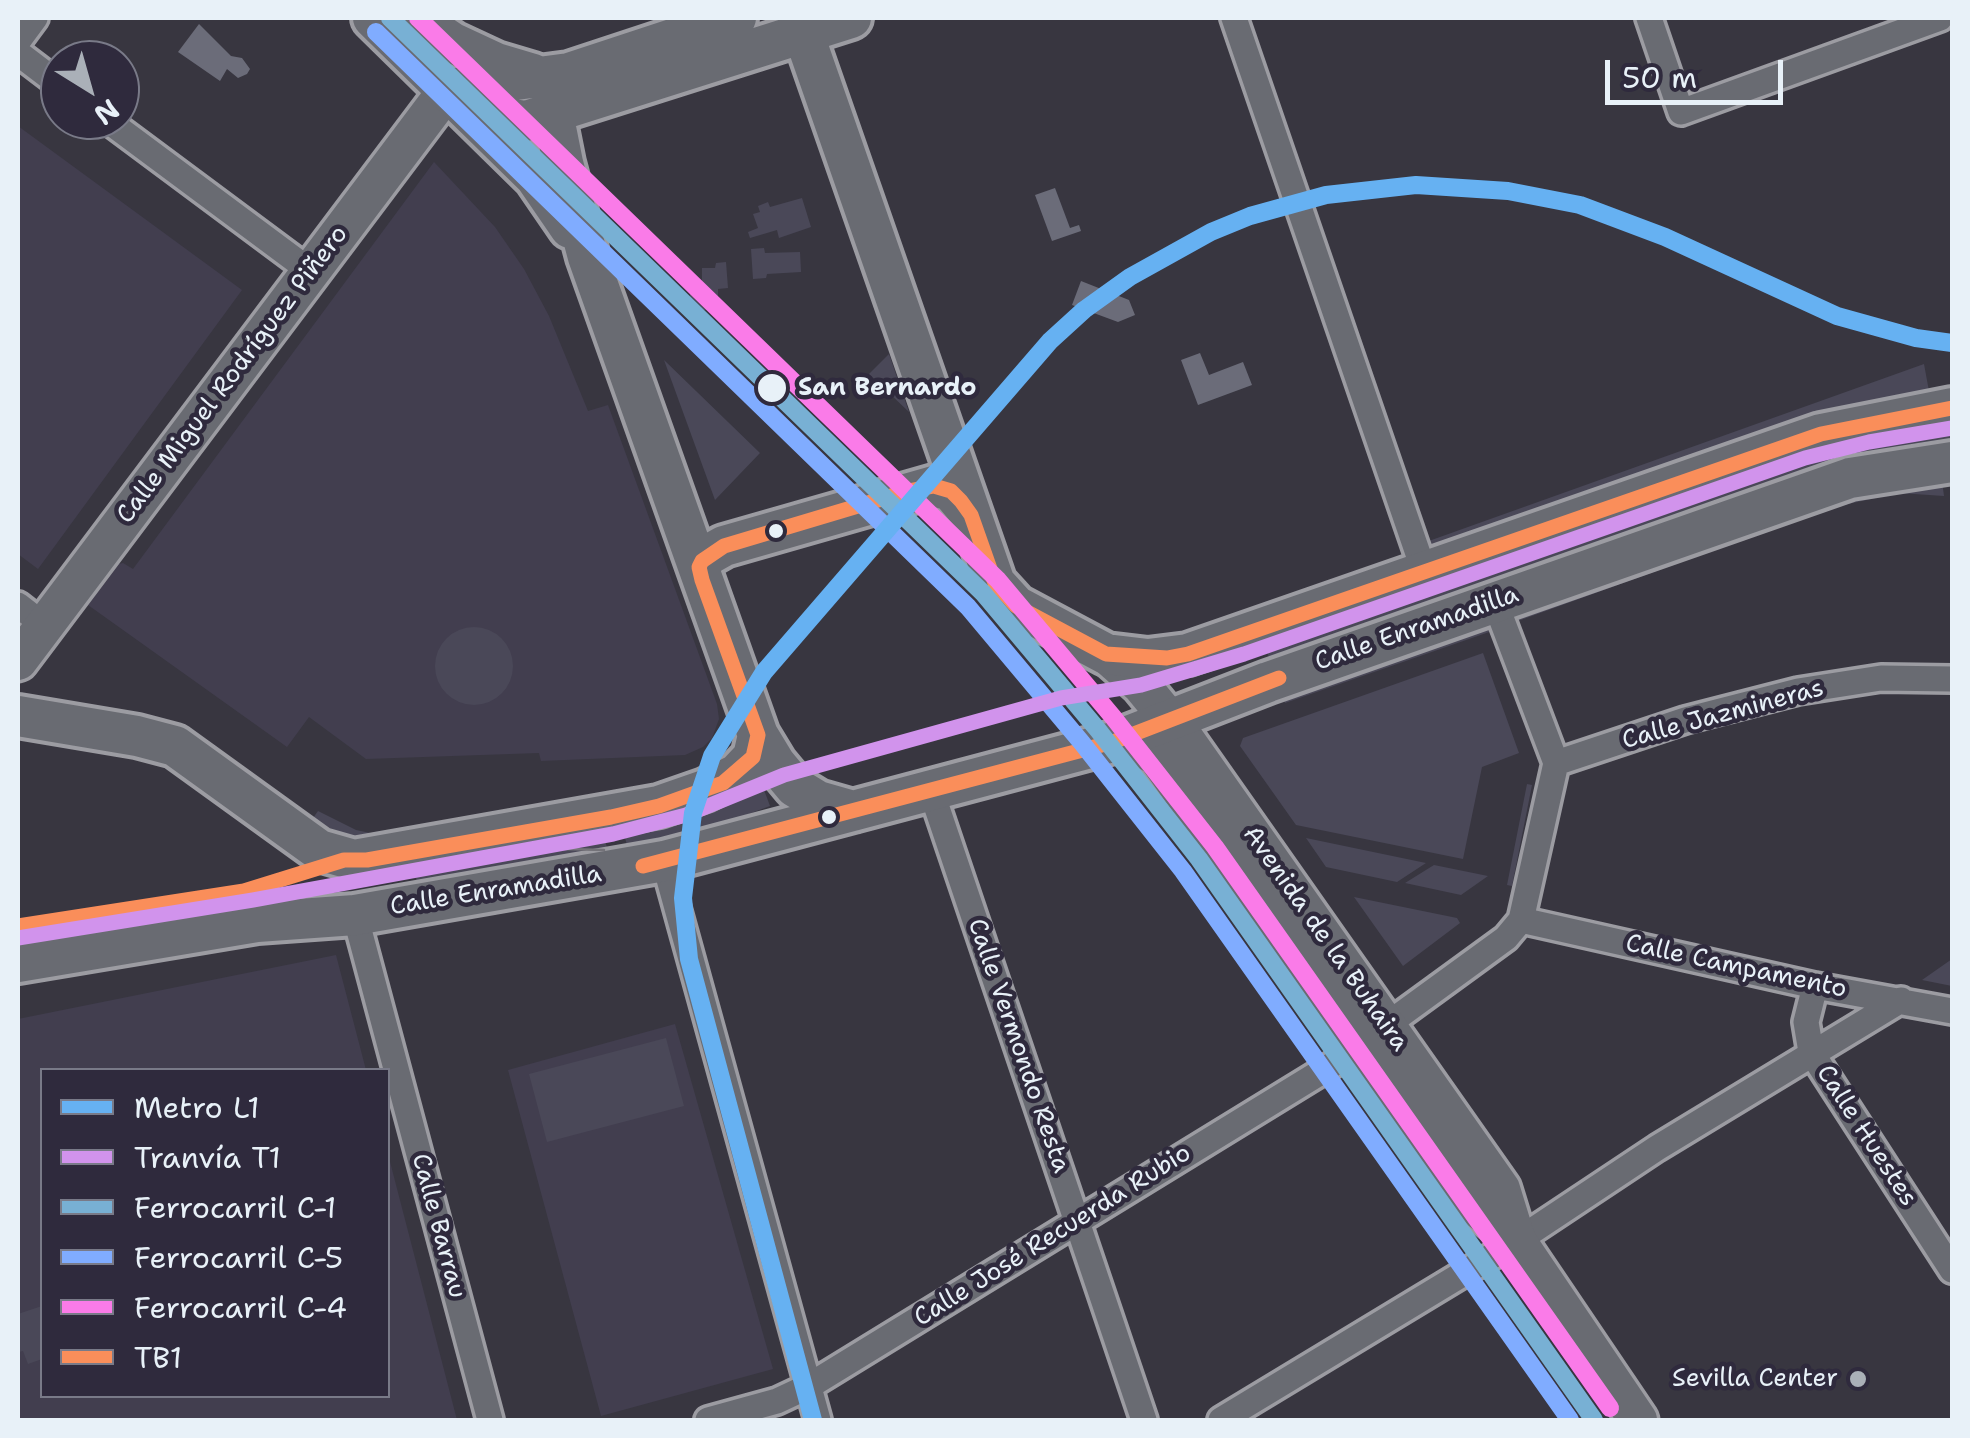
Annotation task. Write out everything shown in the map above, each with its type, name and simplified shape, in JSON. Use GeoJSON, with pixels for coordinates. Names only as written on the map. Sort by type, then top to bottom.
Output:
{"type":"FeatureCollection","features":[{"type":"Feature","properties":{"kind":"main road"},"geometry":{"type":"LineString","coordinates":[[373,18],[536,178],[588,257]]}},
{"type":"Feature","properties":{"kind":"main road"},"geometry":{"type":"LineString","coordinates":[[416,18],[482,56],[553,74]]}},
{"type":"Feature","properties":{"kind":"main road"},"geometry":{"type":"LineString","coordinates":[[448,90],[553,74],[736,18]]}},
{"type":"Feature","properties":{"kind":"main road"},"geometry":{"type":"LineString","coordinates":[[448,90],[499,117],[526,122],[801,25],[852,18]]}},
{"type":"Feature","properties":{"kind":"main road"},"geometry":{"type":"LineString","coordinates":[[801,25],[1000,593],[1053,628],[1106,654]]}},
{"type":"Feature","properties":{"kind":"main road"},"geometry":{"type":"LineString","coordinates":[[553,74],[562,163],[588,257],[758,735],[775,764],[796,787],[818,801],[852,811]]}},
{"type":"Feature","properties":{"kind":"main road","name":"Calle Miguel Rodríguez Piñero"},"geometry":{"type":"LineString","coordinates":[[18,661],[31,615],[310,271],[448,90]]}},
{"type":"Feature","properties":{"kind":"main road","name":"Calle Enramadilla"},"geometry":{"type":"LineString","coordinates":[[1106,654],[1148,659],[1188,654],[1821,434],[1952,408]]}},
{"type":"Feature","properties":{"kind":"main road","name":"Calle Enramadilla"},"geometry":{"type":"LineString","coordinates":[[18,962],[257,922],[355,915],[664,861],[1114,742],[1255,687],[1850,478],[1952,462]]}},
{"type":"Feature","properties":{"kind":"main road"},"geometry":{"type":"LineString","coordinates":[[699,567],[708,555],[724,546],[934,486],[950,491],[971,514]]}},
{"type":"Feature","properties":{"kind":"main road","name":"Avenida de la Buhaira"},"geometry":{"type":"LineString","coordinates":[[1106,654],[1130,673],[1172,722],[1374,1035]]}},
{"type":"Feature","properties":{"kind":"main road","name":"Calle Enramadilla"},"geometry":{"type":"LineString","coordinates":[[18,716],[174,746],[319,850],[344,860],[366,860],[659,806],[706,790],[736,774],[753,756],[758,735]]}},
{"type":"Feature","properties":{"kind":"main road","name":"Avenida de la Buhaira"},"geometry":{"type":"LineString","coordinates":[[1114,742],[1142,748],[1156,757],[1374,1035],[1501,1188],[1518,1241],[1638,1420]]}},
{"type":"Feature","properties":{"kind":"street"},"geometry":{"type":"LineString","coordinates":[[18,41],[35,18]]}},
{"type":"Feature","properties":{"kind":"street"},"geometry":{"type":"LineString","coordinates":[[1234,18],[1424,571]]}},
{"type":"Feature","properties":{"kind":"street"},"geometry":{"type":"LineString","coordinates":[[1648,18],[1681,112],[1940,18]]}},
{"type":"Feature","properties":{"kind":"street"},"geometry":{"type":"LineString","coordinates":[[18,53],[40,70]]}},
{"type":"Feature","properties":{"kind":"street"},"geometry":{"type":"LineString","coordinates":[[134,140],[310,271]]}},
{"type":"Feature","properties":{"kind":"street"},"geometry":{"type":"LineString","coordinates":[[1495,602],[1556,762],[1521,920]]}},
{"type":"Feature","properties":{"kind":"street","name":"Calle Jazmineras"},"geometry":{"type":"LineString","coordinates":[[1556,762],[1684,720],[1798,690],[1881,678],[1952,679]]}},
{"type":"Feature","properties":{"kind":"street","name":"Calle Vermondo Resta"},"geometry":{"type":"LineString","coordinates":[[923,791],[935,802],[1144,1420]]}},
{"type":"Feature","properties":{"kind":"street"},"geometry":{"type":"LineString","coordinates":[[664,861],[818,1420]]}},
{"type":"Feature","properties":{"kind":"street","name":"Calle Barrau"},"geometry":{"type":"LineString","coordinates":[[355,915],[490,1420]]}},
{"type":"Feature","properties":{"kind":"street","name":"Calle José Recuerda Rubio"},"geometry":{"type":"LineString","coordinates":[[708,1420],[777,1401],[809,1386],[1077,1222],[1374,1035],[1506,938],[1521,920]]}},
{"type":"Feature","properties":{"kind":"street","name":"Calle Campamento"},"geometry":{"type":"LineString","coordinates":[[1521,920],[1815,986],[1952,1012]]}},
{"type":"Feature","properties":{"kind":"street"},"geometry":{"type":"LineString","coordinates":[[1811,1052],[1806,1022],[1815,986]]}},
{"type":"Feature","properties":{"kind":"street"},"geometry":{"type":"LineString","coordinates":[[1220,1420],[1518,1241],[1657,1148],[1901,1000]]}},
{"type":"Feature","properties":{"kind":"street","name":"Calle Huestes"},"geometry":{"type":"LineString","coordinates":[[1811,1052],[1952,1270]]}},
{"type":"Feature","properties":{"kind":"shaded area"},"geometry":{"type":"Polygon","coordinates":[[[199,24],[231,56],[242,58],[250,69],[247,74],[238,78],[227,69],[220,81],[178,52],[199,24]]]}},
{"type":"Feature","properties":{"kind":"shaded area"},"geometry":{"type":"Polygon","coordinates":[[[18,126],[242,290],[38,569],[18,554],[18,126]]]}},
{"type":"Feature","properties":{"kind":"shaded area"},"geometry":{"type":"Polygon","coordinates":[[[434,162],[495,227],[524,269],[549,316],[588,411],[608,405],[717,704],[719,719],[712,738],[685,755],[541,761],[539,753],[366,759],[309,717],[287,747],[88,605],[119,564],[133,569],[434,162]]]}},
{"type":"Feature","properties":{"kind":"shaded area"},"geometry":{"type":"Polygon","coordinates":[[[1055,188],[1070,228],[1079,225],[1081,231],[1052,241],[1035,195],[1055,188]]]}},
{"type":"Feature","properties":{"kind":"shaded area"},"geometry":{"type":"Polygon","coordinates":[[[802,198],[811,227],[779,238],[777,230],[750,238],[748,232],[758,228],[753,214],[760,212],[758,206],[768,202],[770,207],[802,198]]]}},
{"type":"Feature","properties":{"kind":"shaded area"},"geometry":{"type":"Polygon","coordinates":[[[764,248],[765,253],[800,252],[801,272],[753,279],[751,249],[764,248]]]}},
{"type":"Feature","properties":{"kind":"shaded area"},"geometry":{"type":"Polygon","coordinates":[[[726,262],[728,288],[718,289],[718,308],[690,312],[690,284],[702,284],[702,268],[715,268],[716,263],[726,262]]]}},
{"type":"Feature","properties":{"kind":"shaded area"},"geometry":{"type":"Polygon","coordinates":[[[1081,281],[1129,300],[1135,315],[1118,322],[1072,305],[1081,281]]]}},
{"type":"Feature","properties":{"kind":"shaded area"},"geometry":{"type":"Polygon","coordinates":[[[1200,353],[1209,375],[1243,362],[1252,385],[1198,405],[1181,360],[1200,353]]]}},
{"type":"Feature","properties":{"kind":"shaded area"},"geometry":{"type":"Polygon","coordinates":[[[889,354],[909,412],[869,374],[889,354]]]}},
{"type":"Feature","properties":{"kind":"shaded area"},"geometry":{"type":"Polygon","coordinates":[[[664,360],[760,453],[715,500],[664,360]]]}},
{"type":"Feature","properties":{"kind":"shaded area"},"geometry":{"type":"Polygon","coordinates":[[[1924,364],[1931,402],[1434,552],[1426,542],[1924,364]]]}},
{"type":"Feature","properties":{"kind":"shaded area"},"geometry":{"type":"Polygon","coordinates":[[[1952,423],[1952,452],[1273,668],[1263,641],[1774,461],[1952,423]]]}},
{"type":"Feature","properties":{"kind":"shaded area"},"geometry":{"type":"Polygon","coordinates":[[[1942,481],[1944,496],[1899,493],[1834,507],[1518,621],[1520,614],[1824,499],[1942,481]]]}},
{"type":"Feature","properties":{"kind":"shaded area"},"geometry":{"type":"Polygon","coordinates":[[[1485,625],[1492,631],[1285,703],[1281,691],[1485,625]]]}},
{"type":"Feature","properties":{"kind":"shaded area"},"geometry":{"type":"Polygon","coordinates":[[[474,627],[489,630],[501,639],[510,651],[510,681],[501,693],[489,702],[474,705],[459,702],[447,693],[438,681],[435,666],[438,651],[447,639],[459,630],[474,627]]]}},
{"type":"Feature","properties":{"kind":"shaded area"},"geometry":{"type":"Polygon","coordinates":[[[1483,653],[1519,753],[1482,767],[1463,859],[1296,825],[1240,746],[1243,738],[1483,653]]]}},
{"type":"Feature","properties":{"kind":"shaded area"},"geometry":{"type":"Polygon","coordinates":[[[760,779],[770,806],[629,853],[622,826],[760,779]]]}},
{"type":"Feature","properties":{"kind":"shaded area"},"geometry":{"type":"Polygon","coordinates":[[[1527,784],[1532,785],[1512,886],[1507,885],[1527,784]]]}},
{"type":"Feature","properties":{"kind":"shaded area"},"geometry":{"type":"Polygon","coordinates":[[[318,811],[356,830],[389,837],[356,849],[303,832],[318,811]]]}},
{"type":"Feature","properties":{"kind":"shaded area"},"geometry":{"type":"Polygon","coordinates":[[[602,830],[610,858],[418,890],[414,864],[602,830]]]}},
{"type":"Feature","properties":{"kind":"shaded area"},"geometry":{"type":"Polygon","coordinates":[[[1306,838],[1426,863],[1397,882],[1326,867],[1306,838]]]}},
{"type":"Feature","properties":{"kind":"shaded area"},"geometry":{"type":"Polygon","coordinates":[[[1434,865],[1488,876],[1461,895],[1405,883],[1434,865]]]}},
{"type":"Feature","properties":{"kind":"shaded area"},"geometry":{"type":"Polygon","coordinates":[[[1354,897],[1457,918],[1460,923],[1403,966],[1354,897]]]}},
{"type":"Feature","properties":{"kind":"shaded area"},"geometry":{"type":"Polygon","coordinates":[[[336,955],[365,1068],[40,1068],[40,1398],[390,1398],[390,1162],[457,1420],[18,1420],[18,1019],[336,955]]]}},
{"type":"Feature","properties":{"kind":"shaded area"},"geometry":{"type":"Polygon","coordinates":[[[1952,959],[1952,986],[1922,980],[1952,959]]]}},
{"type":"Feature","properties":{"kind":"shaded area"},"geometry":{"type":"Polygon","coordinates":[[[675,1024],[773,1369],[601,1416],[508,1070],[675,1024]]]}},
{"type":"Feature","properties":{"kind":"shaded area"},"geometry":{"type":"Polygon","coordinates":[[[666,1038],[684,1106],[547,1142],[529,1074],[666,1038]]]}},
{"type":"Feature","properties":{"kind":"shaded area"},"geometry":{"type":"Polygon","coordinates":[[[40,1307],[40,1360],[28,1364],[23,1351],[18,1352],[18,1314],[40,1307]]]}},
{"type":"Feature","properties":{"kind":"tram line","name":"T1"},"geometry":{"type":"LineString","coordinates":[[18,938],[253,900],[613,834],[686,815],[784,775],[1061,698],[1141,685],[1244,654],[1805,458],[1952,428]]}},
{"type":"Feature","properties":{"kind":"tram line"},"geometry":{"type":"LineString","coordinates":[[527,848],[604,850]]}},
{"type":"Feature","properties":{"kind":"metro line","name":"L1"},"geometry":{"type":"LineString","coordinates":[[813,1420],[689,959],[683,898],[693,813],[712,756],[764,672],[1050,341],[1130,277],[1211,232],[1250,216],[1326,195],[1416,185],[1508,191],[1580,205],[1665,237],[1837,316],[1916,338],[1952,343]]}},
{"type":"Feature","properties":{"kind":"rail line","name":"C-1"},"geometry":{"type":"LineString","coordinates":[[390,18],[983,593],[1199,859],[1594,1420]]}},
{"type":"Feature","properties":{"kind":"rail line","name":"C-4"},"geometry":{"type":"LineString","coordinates":[[418,18],[998,580],[1215,847],[1610,1408]]}},
{"type":"Feature","properties":{"kind":"rail line","name":"C-5"},"geometry":{"type":"LineString","coordinates":[[376,32],[968,607],[1183,871],[1570,1420]]}},
{"type":"Feature","properties":{"kind":"transit line","name":"TB1"},"geometry":{"type":"LineString","coordinates":[[18,926],[244,891],[344,860],[367,860],[611,817],[659,806],[723,783],[753,757],[758,735],[702,580],[702,561],[724,546],[908,491],[934,486],[951,491],[961,501],[971,515],[995,583],[1016,606],[1106,654],[1167,658],[1188,654],[1821,434],[1952,408]]}},
{"type":"Feature","properties":{"kind":"transit line","name":"TB1"},"geometry":{"type":"LineString","coordinates":[[643,866],[1113,742],[1279,678]]}},
{"type":"Feature","properties":{"kind":"place","name":"San Bernardo"},"geometry":{"type":"Point","coordinates":[772,388]}},
{"type":"Feature","properties":{"kind":"place","name":"Sevilla Center"},"geometry":{"type":"Point","coordinates":[1858,1379]}}]}
